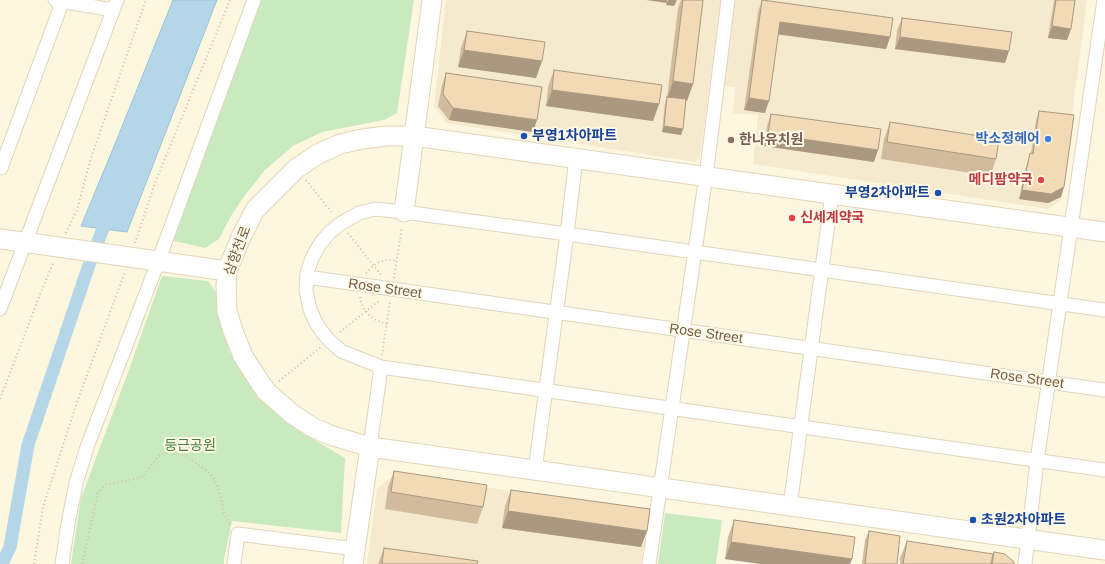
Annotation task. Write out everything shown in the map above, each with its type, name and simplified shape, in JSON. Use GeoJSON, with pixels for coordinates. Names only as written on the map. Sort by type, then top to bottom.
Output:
{"type":"FeatureCollection","features":[{"type":"Feature","properties":{"kind":"street"},"geometry":{"type":"LineString","coordinates":[[0,168],[60,0],[115,5],[77,103],[31,243],[0,309]]}},
{"type":"Feature","properties":{"kind":"street"},"geometry":{"type":"LineString","coordinates":[[62,564],[76,483],[87,447],[154,261],[254,0]]}},
{"type":"Feature","properties":{"kind":"street"},"geometry":{"type":"LineString","coordinates":[[404,212],[432,0]]}},
{"type":"Feature","properties":{"kind":"street"},"geometry":{"type":"LineString","coordinates":[[649,564],[706,176],[728,0]]}},
{"type":"Feature","properties":{"kind":"street"},"geometry":{"type":"LineString","coordinates":[[1025,564],[1048,382],[1104,0]]}},
{"type":"Feature","properties":{"kind":"street","name":"삼향천로"},"geometry":{"type":"LineString","coordinates":[[1105,232],[414,136],[387,136],[368,138],[340,144],[318,154],[297,168],[255,210],[241,237],[228,271],[226,286],[228,311],[233,331],[244,356],[266,391],[292,414],[312,427],[330,435],[370,447],[1105,550]]}},
{"type":"Feature","properties":{"kind":"street"},"geometry":{"type":"LineString","coordinates":[[535,470],[576,158]]}},
{"type":"Feature","properties":{"kind":"street"},"geometry":{"type":"LineString","coordinates":[[790,506],[832,194]]}},
{"type":"Feature","properties":{"kind":"street"},"geometry":{"type":"LineString","coordinates":[[1105,310],[567,234],[375,209],[359,213],[340,224],[330,232],[320,244],[312,258],[307,273],[306,291],[310,309],[322,332],[341,351],[381,367],[1105,470]]}},
{"type":"Feature","properties":{"kind":"street"},"geometry":{"type":"LineString","coordinates":[[0,238],[228,271]]}},
{"type":"Feature","properties":{"kind":"street","name":"Rose Street"},"geometry":{"type":"LineString","coordinates":[[307,278],[1105,390]]}},
{"type":"Feature","properties":{"kind":"street"},"geometry":{"type":"LineString","coordinates":[[234,564],[238,534],[354,557],[381,367]]}},
{"type":"Feature","properties":{"kind":"path"},"geometry":{"type":"LineString","coordinates":[[65,237],[77,210],[90,160],[146,0]]}},
{"type":"Feature","properties":{"kind":"path"},"geometry":{"type":"LineString","coordinates":[[133,249],[155,182],[230,0]]}},
{"type":"Feature","properties":{"kind":"path"},"geometry":{"type":"LineString","coordinates":[[0,399],[41,292],[56,258]]}},
{"type":"Feature","properties":{"kind":"path"},"geometry":{"type":"LineString","coordinates":[[34,564],[43,507],[77,402],[125,271]]}},
{"type":"Feature","properties":{"kind":"path"},"geometry":{"type":"LineString","coordinates":[[82,564],[98,493],[105,485],[143,476],[158,456],[169,452],[186,456],[210,474],[217,485],[224,513],[228,522],[238,534]]}},
{"type":"Feature","properties":{"kind":"shaded area"},"geometry":{"type":"Polygon","coordinates":[[[446,0],[721,0],[700,157],[695,162],[446,123],[434,106],[446,0]]]}},
{"type":"Feature","properties":{"kind":"shaded area"},"geometry":{"type":"Polygon","coordinates":[[[733,0],[1087,0],[1061,200],[1048,209],[753,164],[758,115],[733,113],[735,87],[721,86],[733,0]]]}},
{"type":"Feature","properties":{"kind":"shaded area"},"geometry":{"type":"Polygon","coordinates":[[[396,474],[648,511],[641,564],[367,564],[377,488],[396,474]]]}},
{"type":"Feature","properties":{"kind":"green space"},"geometry":{"type":"Polygon","coordinates":[[[259,0],[414,0],[397,113],[384,120],[322,132],[293,146],[265,170],[245,195],[231,216],[219,239],[205,248],[170,240],[259,0]]]}},
{"type":"Feature","properties":{"kind":"green space","name":"둥근공원"},"geometry":{"type":"Polygon","coordinates":[[[162,276],[208,281],[216,292],[229,351],[260,399],[296,429],[345,458],[341,533],[232,521],[224,564],[71,564],[81,498],[162,276]]]}},
{"type":"Feature","properties":{"kind":"green space"},"geometry":{"type":"Polygon","coordinates":[[[665,513],[722,520],[716,564],[658,564],[665,513]]]}},
{"type":"Feature","properties":{"kind":"water"},"geometry":{"type":"Polygon","coordinates":[[[173,0],[217,0],[127,232],[81,226],[117,139],[173,0]]]}},
{"type":"Feature","properties":{"kind":"building"},"geometry":{"type":"Polygon","coordinates":[[[683,0],[703,0],[693,84],[673,81],[683,0]]]}},
{"type":"Feature","properties":{"kind":"building"},"geometry":{"type":"Polygon","coordinates":[[[762,0],[893,18],[890,37],[780,22],[769,101],[749,98],[762,0]]]}},
{"type":"Feature","properties":{"kind":"building"},"geometry":{"type":"Polygon","coordinates":[[[1056,0],[1075,0],[1071,29],[1052,26],[1056,0]]]}},
{"type":"Feature","properties":{"kind":"building"},"geometry":{"type":"Polygon","coordinates":[[[902,18],[1012,32],[1009,51],[900,37],[902,18]]]}},
{"type":"Feature","properties":{"kind":"building"},"geometry":{"type":"Polygon","coordinates":[[[467,31],[545,42],[542,61],[464,50],[467,31]]]}},
{"type":"Feature","properties":{"kind":"building"},"geometry":{"type":"Polygon","coordinates":[[[554,70],[662,85],[659,104],[552,90],[554,70]]]}},
{"type":"Feature","properties":{"kind":"building"},"geometry":{"type":"Polygon","coordinates":[[[446,73],[542,87],[537,120],[453,108],[443,94],[446,73]]]}},
{"type":"Feature","properties":{"kind":"building"},"geometry":{"type":"Polygon","coordinates":[[[667,97],[686,99],[683,129],[664,126],[667,97]]]}},
{"type":"Feature","properties":{"kind":"building"},"geometry":{"type":"Polygon","coordinates":[[[1039,111],[1074,115],[1064,187],[1051,194],[1022,190],[1030,153],[1033,154],[1039,111]]]}},
{"type":"Feature","properties":{"kind":"building"},"geometry":{"type":"Polygon","coordinates":[[[771,114],[881,129],[878,150],[768,134],[771,114]]]}},
{"type":"Feature","properties":{"kind":"building"},"geometry":{"type":"Polygon","coordinates":[[[890,122],[999,139],[996,159],[887,142],[890,122]]]}},
{"type":"Feature","properties":{"kind":"building"},"geometry":{"type":"Polygon","coordinates":[[[394,471],[487,485],[483,507],[391,492],[394,471]]]}},
{"type":"Feature","properties":{"kind":"building"},"geometry":{"type":"Polygon","coordinates":[[[511,490],[650,509],[647,531],[508,511],[511,490]]]}},
{"type":"Feature","properties":{"kind":"building"},"geometry":{"type":"Polygon","coordinates":[[[734,520],[855,537],[852,559],[731,542],[734,520]]]}},
{"type":"Feature","properties":{"kind":"building"},"geometry":{"type":"Polygon","coordinates":[[[869,531],[900,536],[897,564],[865,564],[869,531]]]}},
{"type":"Feature","properties":{"kind":"building"},"geometry":{"type":"Polygon","coordinates":[[[907,541],[993,554],[991,564],[903,564],[907,541]]]}},
{"type":"Feature","properties":{"kind":"building"},"geometry":{"type":"Polygon","coordinates":[[[384,548],[478,561],[477,564],[382,564],[384,548]]]}},
{"type":"Feature","properties":{"kind":"building"},"geometry":{"type":"Polygon","coordinates":[[[994,552],[1005,554],[1014,562],[1014,564],[992,564],[994,552]]]}},
{"type":"Feature","properties":{"kind":"waterway"},"geometry":{"type":"LineString","coordinates":[[2,564],[10,547],[28,445],[89,265],[109,213]]}},
{"type":"Feature","properties":{"kind":"place","name":"부영1차아파트"},"geometry":{"type":"Point","coordinates":[524,136]}},
{"type":"Feature","properties":{"kind":"place","name":"박소정헤어"},"geometry":{"type":"Point","coordinates":[1048,139]}},
{"type":"Feature","properties":{"kind":"place","name":"한나유치원"},"geometry":{"type":"Point","coordinates":[731,140]}},
{"type":"Feature","properties":{"kind":"place","name":"메디팜약국"},"geometry":{"type":"Point","coordinates":[1041,180]}},
{"type":"Feature","properties":{"kind":"place","name":"부영2차아파트"},"geometry":{"type":"Point","coordinates":[938,193]}},
{"type":"Feature","properties":{"kind":"place","name":"신세계약국"},"geometry":{"type":"Point","coordinates":[792,218]}},
{"type":"Feature","properties":{"kind":"place","name":"초원2차아파트"},"geometry":{"type":"Point","coordinates":[973,520]}}]}
